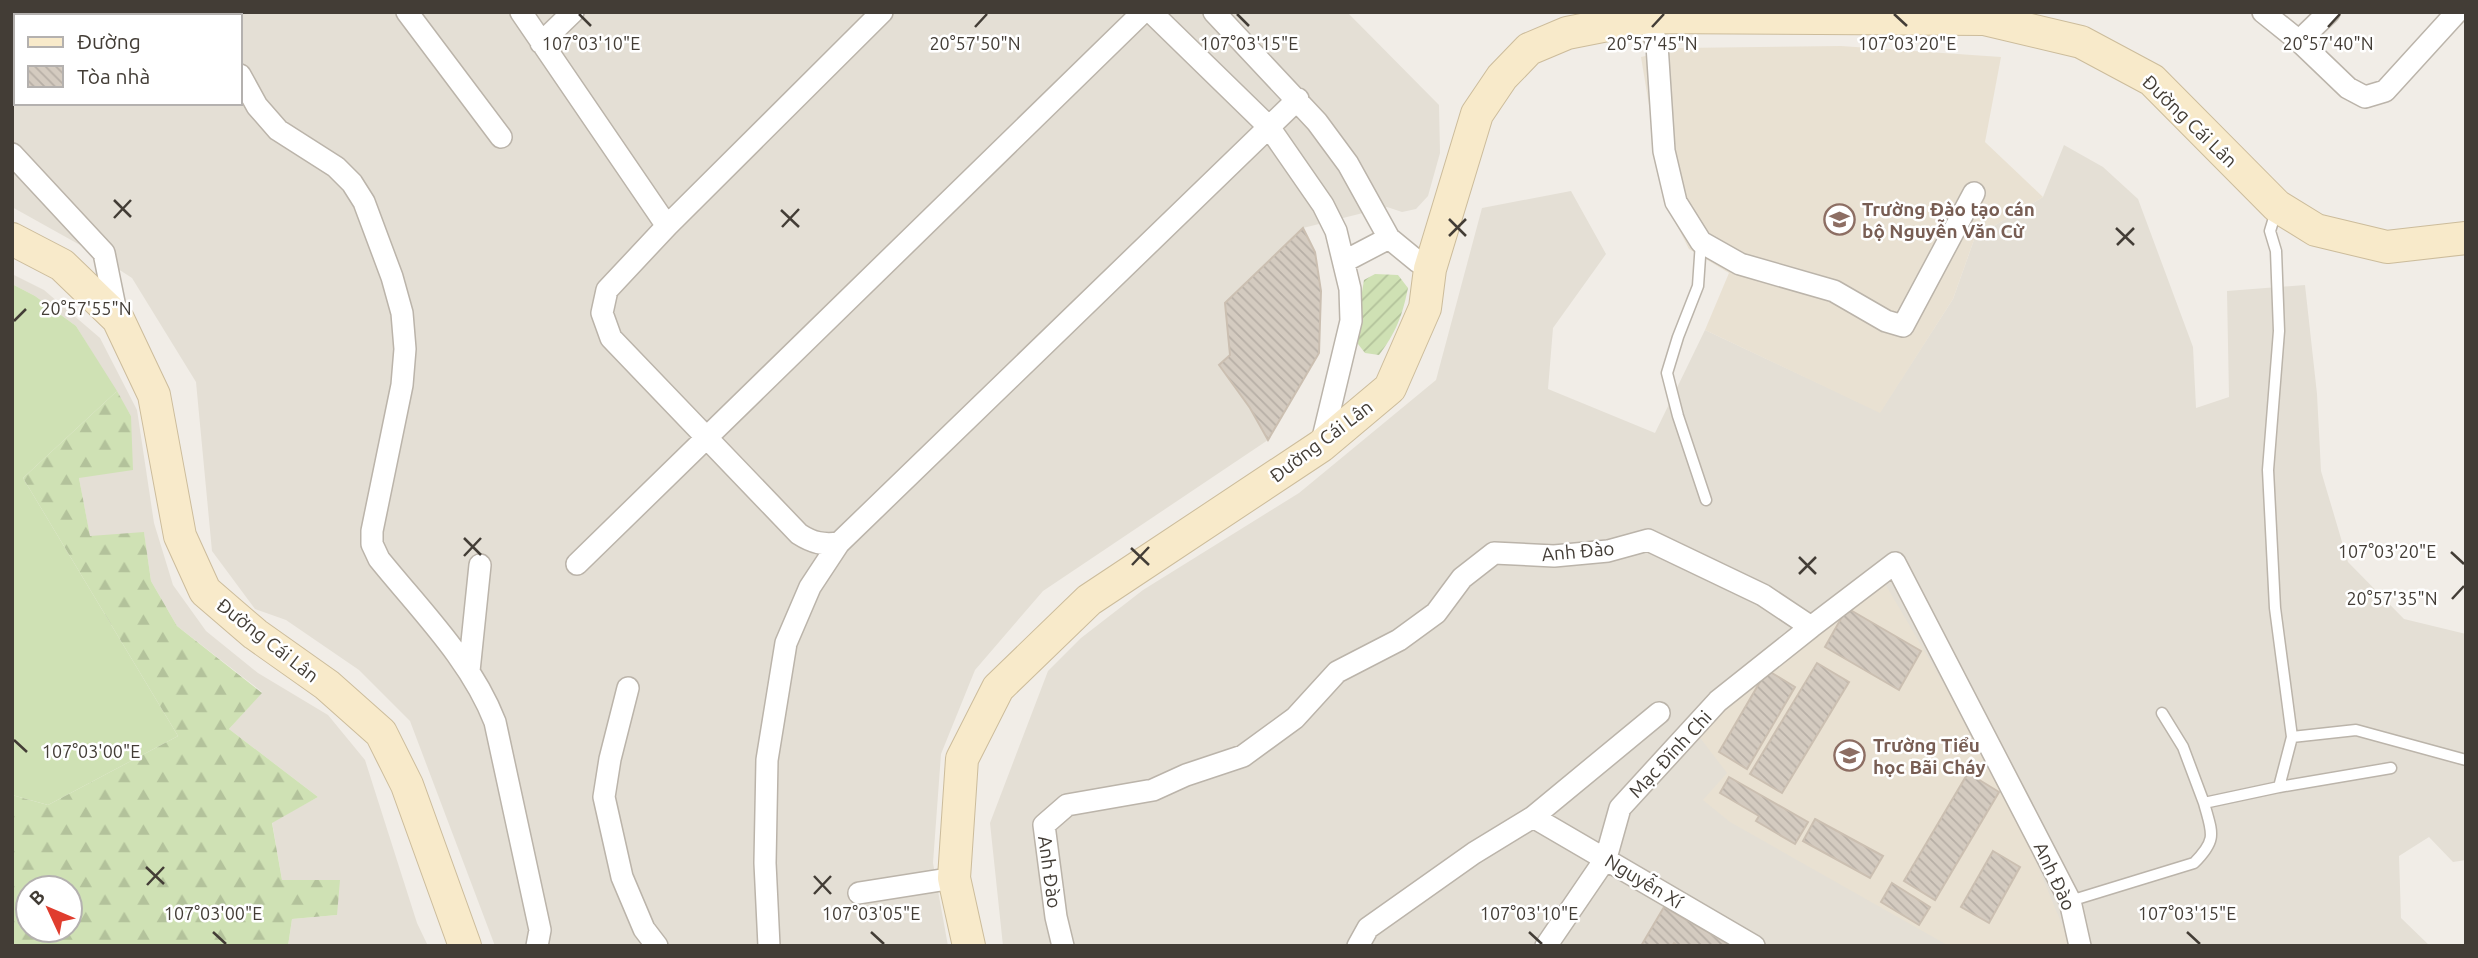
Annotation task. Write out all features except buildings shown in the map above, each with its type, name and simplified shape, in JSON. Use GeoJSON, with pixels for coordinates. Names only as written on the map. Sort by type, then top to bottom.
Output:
{"type":"FeatureCollection","features":[{"type":"Feature","properties":{"kind":"main road","name":"Đường Cái Lân"},"geometry":{"type":"LineString","coordinates":[[969,946],[954,878],[962,759],[998,688],[1089,600],[1321,446],[1390,388],[1425,307],[1430,269],[1477,114],[1502,77],[1529,49],[1567,23],[1648,17],[1984,19],[2081,42],[2152,80],[2277,206],[2316,230],[2387,247],[2466,239]]}},
{"type":"Feature","properties":{"kind":"main road","name":"Đường Cái Lân"},"geometry":{"type":"LineString","coordinates":[[12,239],[62,265],[118,319],[154,395],[180,536],[205,591],[255,634],[327,685],[382,733],[407,785],[466,946]]}},
{"type":"Feature","properties":{"kind":"street"},"geometry":{"type":"LineString","coordinates":[[407,12],[501,137]]}},
{"type":"Feature","properties":{"kind":"street"},"geometry":{"type":"LineString","coordinates":[[521,12],[667,226]]}},
{"type":"Feature","properties":{"kind":"street"},"geometry":{"type":"LineString","coordinates":[[541,43],[573,12]]}},
{"type":"Feature","properties":{"kind":"street"},"geometry":{"type":"LineString","coordinates":[[839,543],[824,545],[811,542],[799,534],[611,338],[602,313],[607,290],[667,226],[882,12]]}},
{"type":"Feature","properties":{"kind":"street"},"geometry":{"type":"LineString","coordinates":[[577,564],[1143,12]]}},
{"type":"Feature","properties":{"kind":"street"},"geometry":{"type":"LineString","coordinates":[[1151,12],[1269,127],[1324,205],[1336,231],[1350,289],[1350,321],[1321,446]]}},
{"type":"Feature","properties":{"kind":"street"},"geometry":{"type":"LineString","coordinates":[[1214,12],[1298,99],[1348,164],[1389,238],[1430,269]]}},
{"type":"Feature","properties":{"kind":"street"},"geometry":{"type":"LineString","coordinates":[[2263,12],[2299,41],[2348,88],[2365,97],[2385,91],[2446,16]]}},
{"type":"Feature","properties":{"kind":"street"},"geometry":{"type":"LineString","coordinates":[[2299,41],[2329,12]]}},
{"type":"Feature","properties":{"kind":"street"},"geometry":{"type":"LineString","coordinates":[[1648,17],[1657,45],[1664,151],[1676,202],[1701,242],[1740,264],[1834,291],[1886,321],[1903,326],[1974,192]]}},
{"type":"Feature","properties":{"kind":"street"},"geometry":{"type":"LineString","coordinates":[[242,79],[257,106],[278,130],[336,167],[352,183],[364,202],[392,277],[402,313],[405,349],[402,386],[372,531],[372,544],[379,559],[470,671],[485,695],[495,722],[540,930],[537,946]]}},
{"type":"Feature","properties":{"kind":"street"},"geometry":{"type":"LineString","coordinates":[[769,946],[765,863],[766,760],[786,643],[810,587],[839,543],[1298,99]]}},
{"type":"Feature","properties":{"kind":"street"},"geometry":{"type":"LineString","coordinates":[[12,154],[104,253],[118,319]]}},
{"type":"Feature","properties":{"kind":"street"},"geometry":{"type":"LineString","coordinates":[[1345,261],[1389,238]]}},
{"type":"Feature","properties":{"kind":"street","name":"Anh Đào"},"geometry":{"type":"LineString","coordinates":[[1063,946],[1056,918],[1044,825],[1067,805],[1153,790],[1186,775],[1243,756],[1296,718],[1337,672],[1399,640],[1436,613],[1462,578],[1494,553],[1554,556],[1608,551],[1648,540],[1763,594],[1811,627],[1895,563],[2070,901],[2080,946]]}},
{"type":"Feature","properties":{"kind":"street"},"geometry":{"type":"LineString","coordinates":[[470,671],[480,565]]}},
{"type":"Feature","properties":{"kind":"street","name":"Mạc Đĩnh Chi"},"geometry":{"type":"LineString","coordinates":[[1546,946],[1606,858],[1620,808],[1718,701],[1811,627]]}},
{"type":"Feature","properties":{"kind":"street"},"geometry":{"type":"LineString","coordinates":[[628,688],[604,797],[622,877],[644,929],[657,946]]}},
{"type":"Feature","properties":{"kind":"street"},"geometry":{"type":"LineString","coordinates":[[1358,946],[1368,928],[1474,853],[1533,817],[1659,713]]}},
{"type":"Feature","properties":{"kind":"street","name":"Nguyễn Xí"},"geometry":{"type":"LineString","coordinates":[[1533,817],[1754,946]]}},
{"type":"Feature","properties":{"kind":"street"},"geometry":{"type":"LineString","coordinates":[[859,893],[954,878]]}},
{"type":"Feature","properties":{"kind":"lane"},"geometry":{"type":"LineString","coordinates":[[2277,206],[2270,231],[2276,251],[2279,331],[2268,470],[2275,608],[2292,737],[2279,787]]}},
{"type":"Feature","properties":{"kind":"lane"},"geometry":{"type":"LineString","coordinates":[[1701,242],[1698,286],[1667,373],[1678,416],[1706,500]]}},
{"type":"Feature","properties":{"kind":"lane"},"geometry":{"type":"LineString","coordinates":[[2070,901],[2194,863],[2208,849],[2212,835],[2204,803],[2183,747],[2162,713]]}},
{"type":"Feature","properties":{"kind":"lane"},"geometry":{"type":"LineString","coordinates":[[2292,737],[2356,730],[2466,761]]}},
{"type":"Feature","properties":{"kind":"lane"},"geometry":{"type":"LineString","coordinates":[[2204,803],[2390,768]]}},
{"type":"Feature","properties":{"kind":"shaded area"},"geometry":{"type":"Polygon","coordinates":[[[12,12],[1347,12],[1439,105],[1440,153],[1428,196],[1416,209],[1402,212],[1387,207],[1303,228],[1225,303],[1230,355],[1219,366],[1250,408],[1268,440],[1043,591],[975,670],[941,754],[933,863],[948,946],[495,946],[410,721],[359,670],[286,620],[255,609],[212,551],[196,382],[132,278],[89,250],[12,207],[12,12]]]}},
{"type":"Feature","properties":{"kind":"shaded area","name":"Trường Đào tạo cán bộ Nguyễn Văn Cừ"},"geometry":{"type":"Polygon","coordinates":[[[1841,46],[2001,57],[1985,142],[2043,197],[1975,237],[1953,299],[1880,413],[1705,330],[1729,273],[1689,249],[1665,202],[1641,57],[1680,48],[1841,46]]]}},
{"type":"Feature","properties":{"kind":"shaded area"},"geometry":{"type":"Polygon","coordinates":[[[2064,145],[2103,167],[2138,199],[2193,347],[2196,408],[2229,397],[2227,291],[2305,285],[2317,394],[2321,471],[2348,562],[2404,619],[2466,634],[2466,860],[2453,862],[2429,837],[2399,856],[2401,918],[2430,946],[1003,946],[990,823],[1048,671],[1081,638],[1143,590],[1299,493],[1436,380],[1482,208],[1571,191],[1606,254],[1553,328],[1548,389],[1655,433],[1705,330],[1880,412],[1953,299],[1975,237],[2043,197],[2064,145]]]}},
{"type":"Feature","properties":{"kind":"shaded area"},"geometry":{"type":"Polygon","coordinates":[[[12,274],[44,290],[100,338],[137,410],[154,523],[173,585],[206,631],[258,673],[328,715],[365,760],[417,923],[428,946],[288,946],[292,919],[337,915],[282,880],[272,822],[318,797],[229,729],[262,692],[177,626],[151,581],[144,533],[90,537],[79,478],[131,416],[76,326],[35,296],[12,284],[12,274]]]}},
{"type":"Feature","properties":{"kind":"shaded area","name":"Trường Tiểu học Bãi Cháy"},"geometry":{"type":"Polygon","coordinates":[[[1884,582],[2006,790],[2071,946],[1949,946],[1730,822],[1703,800],[1727,773],[1698,735],[1723,710],[1884,582]]]}},
{"type":"Feature","properties":{"kind":"green space"},"geometry":{"type":"Polygon","coordinates":[[[1375,274],[1398,275],[1408,288],[1398,324],[1379,355],[1365,353],[1355,335],[1364,280],[1375,274]]]}},
{"type":"Feature","properties":{"kind":"green space"},"geometry":{"type":"Polygon","coordinates":[[[12,284],[35,296],[76,326],[117,391],[23,478],[178,736],[48,805],[12,795],[12,284]]]}},
{"type":"Feature","properties":{"kind":"green space"},"geometry":{"type":"Polygon","coordinates":[[[117,391],[131,416],[133,470],[79,478],[90,536],[144,532],[151,581],[177,626],[262,693],[229,729],[318,797],[272,823],[282,880],[340,880],[337,915],[292,919],[288,946],[12,946],[12,795],[48,805],[178,736],[23,478],[117,391]]]}},
{"type":"Feature","properties":{"kind":"place","name":"Trường Đào tạo cán bộ Nguyễn Văn Cừ"},"geometry":{"type":"Point","coordinates":[1839,220]}},
{"type":"Feature","properties":{"kind":"place","name":"Trường Tiểu học Bãi Cháy"},"geometry":{"type":"Point","coordinates":[1850,756]}}]}
